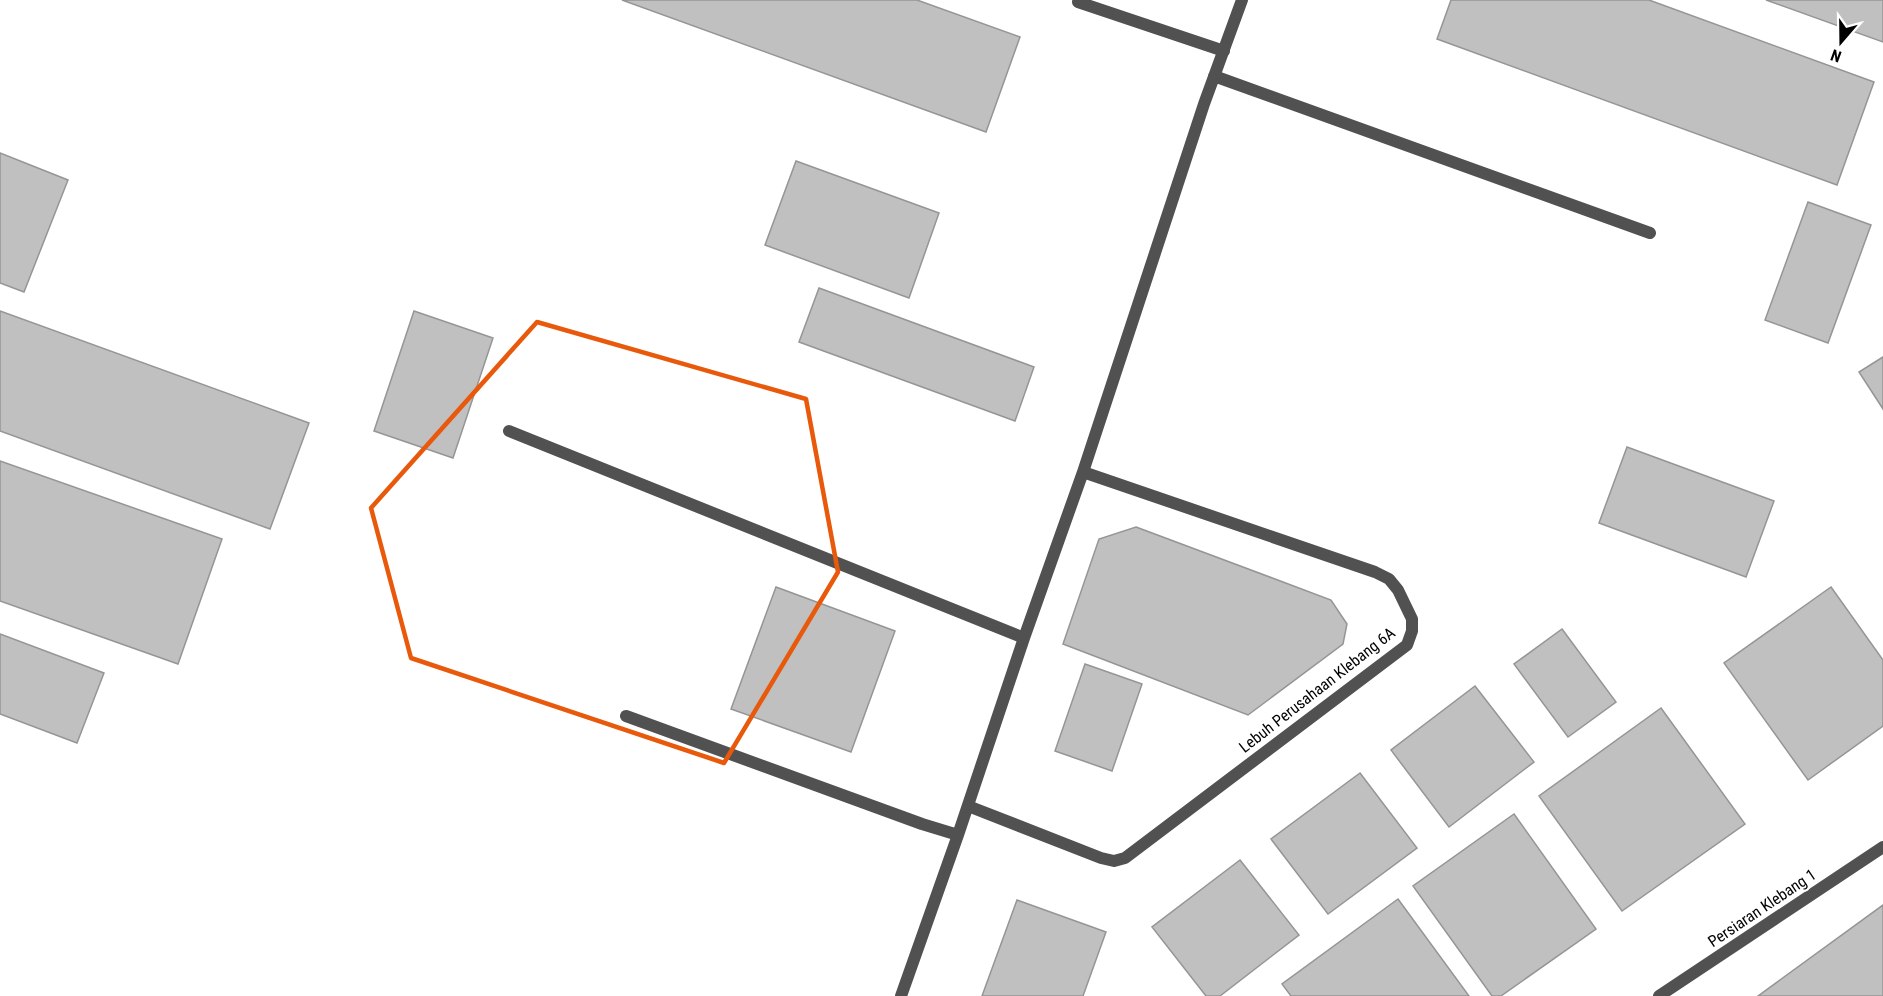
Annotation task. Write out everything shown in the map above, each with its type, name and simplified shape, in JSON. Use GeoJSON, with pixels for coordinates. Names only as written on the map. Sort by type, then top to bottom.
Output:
{"type":"FeatureCollection","features":[{"type":"Feature","properties":{"kind":"street"},"geometry":{"type":"LineString","coordinates":[[901,996],[1083,472],[1214,76],[1242,0]]}},
{"type":"Feature","properties":{"kind":"street"},"geometry":{"type":"LineString","coordinates":[[1078,2],[1224,51]]}},
{"type":"Feature","properties":{"kind":"street"},"geometry":{"type":"LineString","coordinates":[[1214,76],[1650,233]]}},
{"type":"Feature","properties":{"kind":"street"},"geometry":{"type":"LineString","coordinates":[[509,431],[1024,638]]}},
{"type":"Feature","properties":{"kind":"street","name":"Lebuh Perusahaan Klebang 6A"},"geometry":{"type":"LineString","coordinates":[[968,806],[1101,858],[1114,861],[1125,858],[1401,650],[1407,645],[1412,631],[1412,619],[1398,590],[1389,579],[1083,472]]}},
{"type":"Feature","properties":{"kind":"street"},"geometry":{"type":"LineString","coordinates":[[626,716],[958,836]]}},
{"type":"Feature","properties":{"kind":"street","name":"Persiaran Klebang 1"},"geometry":{"type":"LineString","coordinates":[[1661,995],[1883,847]]}},
{"type":"Feature","properties":{"kind":"highlighted area"},"geometry":{"type":"Polygon","coordinates":[[[537,322],[806,399],[838,572],[724,763],[411,658],[371,508],[537,322]]]}},
{"type":"Feature","properties":{"kind":"building"},"geometry":{"type":"Polygon","coordinates":[[[622,0],[917,0],[1020,37],[986,132],[622,0]]]}},
{"type":"Feature","properties":{"kind":"building"},"geometry":{"type":"Polygon","coordinates":[[[1451,0],[1649,0],[1874,82],[1837,185],[1437,39],[1451,0]]]}},
{"type":"Feature","properties":{"kind":"building"},"geometry":{"type":"Polygon","coordinates":[[[1766,0],[1883,0],[1883,42],[1766,0]]]}},
{"type":"Feature","properties":{"kind":"building"},"geometry":{"type":"Polygon","coordinates":[[[0,153],[68,180],[24,292],[0,283],[0,153]]]}},
{"type":"Feature","properties":{"kind":"building"},"geometry":{"type":"Polygon","coordinates":[[[796,161],[939,213],[909,298],[765,245],[796,161]]]}},
{"type":"Feature","properties":{"kind":"building"},"geometry":{"type":"Polygon","coordinates":[[[1808,202],[1871,225],[1828,343],[1765,320],[1808,202]]]}},
{"type":"Feature","properties":{"kind":"building"},"geometry":{"type":"Polygon","coordinates":[[[819,288],[1034,367],[1015,421],[799,342],[819,288]]]}},
{"type":"Feature","properties":{"kind":"building"},"geometry":{"type":"Polygon","coordinates":[[[0,311],[309,423],[270,529],[0,431],[0,311]]]}},
{"type":"Feature","properties":{"kind":"building"},"geometry":{"type":"Polygon","coordinates":[[[414,311],[493,338],[453,458],[374,431],[414,311]]]}},
{"type":"Feature","properties":{"kind":"building"},"geometry":{"type":"Polygon","coordinates":[[[1883,357],[1883,409],[1859,372],[1883,357]]]}},
{"type":"Feature","properties":{"kind":"building"},"geometry":{"type":"Polygon","coordinates":[[[1627,447],[1774,501],[1746,577],[1599,523],[1627,447]]]}},
{"type":"Feature","properties":{"kind":"building"},"geometry":{"type":"Polygon","coordinates":[[[0,461],[222,539],[178,664],[0,601],[0,461]]]}},
{"type":"Feature","properties":{"kind":"building"},"geometry":{"type":"Polygon","coordinates":[[[1136,527],[1331,600],[1347,624],[1343,644],[1248,715],[1063,644],[1099,539],[1136,527]]]}},
{"type":"Feature","properties":{"kind":"building"},"geometry":{"type":"Polygon","coordinates":[[[776,587],[895,631],[851,752],[731,709],[776,587]]]}},
{"type":"Feature","properties":{"kind":"building"},"geometry":{"type":"Polygon","coordinates":[[[1831,587],[1883,660],[1883,726],[1808,780],[1724,663],[1831,587]]]}},
{"type":"Feature","properties":{"kind":"building"},"geometry":{"type":"Polygon","coordinates":[[[1562,629],[1616,702],[1568,737],[1514,664],[1562,629]]]}},
{"type":"Feature","properties":{"kind":"building"},"geometry":{"type":"Polygon","coordinates":[[[0,634],[104,673],[77,743],[0,714],[0,634]]]}},
{"type":"Feature","properties":{"kind":"building"},"geometry":{"type":"Polygon","coordinates":[[[1085,664],[1142,684],[1112,771],[1055,751],[1085,664]]]}},
{"type":"Feature","properties":{"kind":"building"},"geometry":{"type":"Polygon","coordinates":[[[1475,686],[1534,762],[1449,827],[1391,750],[1475,686]]]}},
{"type":"Feature","properties":{"kind":"building"},"geometry":{"type":"Polygon","coordinates":[[[1661,708],[1745,824],[1622,911],[1539,796],[1661,708]]]}},
{"type":"Feature","properties":{"kind":"building"},"geometry":{"type":"Polygon","coordinates":[[[1360,773],[1417,848],[1328,914],[1271,839],[1360,773]]]}},
{"type":"Feature","properties":{"kind":"building"},"geometry":{"type":"Polygon","coordinates":[[[1514,814],[1596,929],[1501,996],[1492,996],[1413,886],[1514,814]]]}},
{"type":"Feature","properties":{"kind":"building"},"geometry":{"type":"Polygon","coordinates":[[[1240,860],[1299,935],[1220,996],[1206,996],[1152,927],[1240,860]]]}},
{"type":"Feature","properties":{"kind":"building"},"geometry":{"type":"Polygon","coordinates":[[[1398,899],[1469,996],[1291,996],[1282,984],[1398,899]]]}},
{"type":"Feature","properties":{"kind":"building"},"geometry":{"type":"Polygon","coordinates":[[[1017,900],[1106,932],[1083,996],[982,996],[1017,900]]]}},
{"type":"Feature","properties":{"kind":"building"},"geometry":{"type":"Polygon","coordinates":[[[1883,905],[1883,996],[1758,996],[1883,905]]]}}]}
